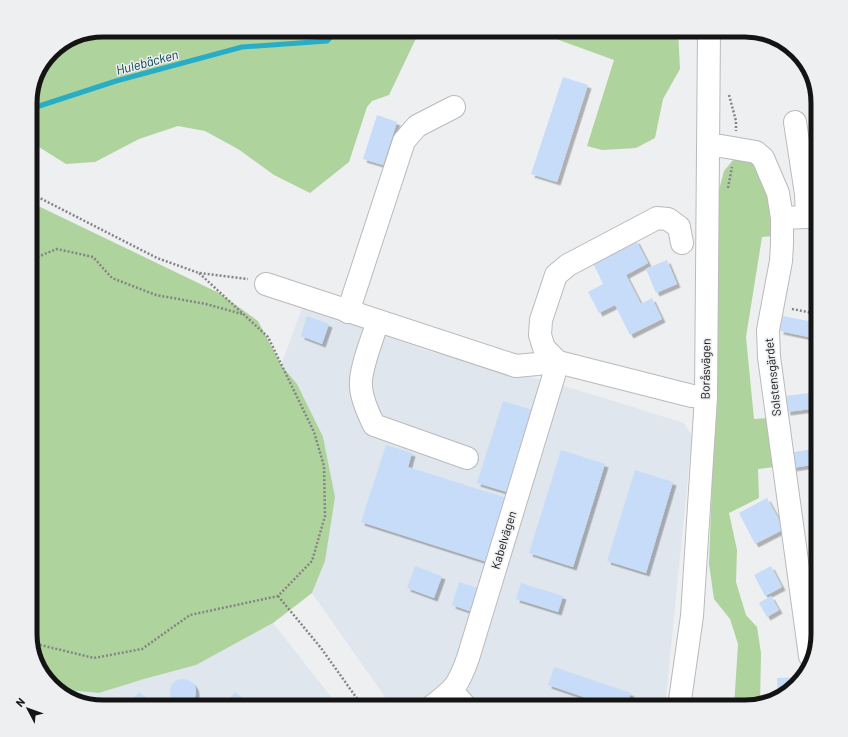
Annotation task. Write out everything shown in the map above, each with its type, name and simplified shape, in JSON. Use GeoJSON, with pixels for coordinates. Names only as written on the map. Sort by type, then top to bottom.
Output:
{"type":"FeatureCollection","features":[{"type":"Feature","properties":{"kind":"street","name":"Boråsvägen"},"geometry":{"type":"LineString","coordinates":[[680,700],[692,616],[706,397],[709,37]]}},
{"type":"Feature","properties":{"kind":"street"},"geometry":{"type":"LineString","coordinates":[[348,312],[404,141],[417,126],[454,107]]}},
{"type":"Feature","properties":{"kind":"street"},"geometry":{"type":"LineString","coordinates":[[782,218],[807,217],[806,194],[795,122]]}},
{"type":"Feature","properties":{"kind":"street","name":"Solstensgärdet"},"geometry":{"type":"LineString","coordinates":[[708,147],[722,146],[741,148],[756,152],[763,158],[778,193],[782,218],[781,261],[768,330],[769,357],[809,649]]}},
{"type":"Feature","properties":{"kind":"street"},"geometry":{"type":"LineString","coordinates":[[558,362],[544,348],[540,335],[541,320],[556,275],[568,265],[657,218],[668,219],[679,226],[682,243]]}},
{"type":"Feature","properties":{"kind":"street"},"geometry":{"type":"LineString","coordinates":[[266,284],[516,366],[558,362],[692,396],[706,397]]}},
{"type":"Feature","properties":{"kind":"street"},"geometry":{"type":"LineString","coordinates":[[378,321],[367,355],[360,386],[366,409],[374,424],[467,458]]}},
{"type":"Feature","properties":{"kind":"street","name":"Kabelvägen"},"geometry":{"type":"LineString","coordinates":[[459,699],[460,679],[468,658],[558,362]]}},
{"type":"Feature","properties":{"kind":"path"},"geometry":{"type":"LineString","coordinates":[[37,197],[157,258],[199,273],[240,276],[266,284]]}},
{"type":"Feature","properties":{"kind":"path"},"geometry":{"type":"LineString","coordinates":[[37,257],[57,249],[93,257],[112,278],[156,295],[206,304],[242,314]]}},
{"type":"Feature","properties":{"kind":"path"},"geometry":{"type":"LineString","coordinates":[[38,644],[94,658],[142,649],[190,615],[278,596],[312,561],[325,516],[324,466],[314,432],[268,337],[199,273]]}},
{"type":"Feature","properties":{"kind":"path"},"geometry":{"type":"LineString","coordinates":[[772,305],[811,313]]}},
{"type":"Feature","properties":{"kind":"path"},"geometry":{"type":"LineString","coordinates":[[278,596],[320,648],[357,700]]}},
{"type":"Feature","properties":{"kind":"shaded area"},"geometry":{"type":"Polygon","coordinates":[[[303,306],[425,350],[571,388],[684,423],[692,436],[666,700],[387,700],[312,593],[325,561],[281,365],[303,306]]]}},
{"type":"Feature","properties":{"kind":"shaded area"},"geometry":{"type":"Polygon","coordinates":[[[273,623],[334,700],[103,700],[82,696],[69,690],[99,693],[196,665],[273,623]]]}},
{"type":"Feature","properties":{"kind":"green space"},"geometry":{"type":"Polygon","coordinates":[[[417,37],[389,95],[372,101],[367,107],[349,162],[310,193],[274,175],[238,149],[205,131],[178,126],[139,139],[95,162],[66,164],[37,146],[37,99],[42,78],[48,66],[56,56],[66,48],[90,38],[417,37]]]}},
{"type":"Feature","properties":{"kind":"green space"},"geometry":{"type":"Polygon","coordinates":[[[548,37],[678,37],[680,69],[663,99],[655,138],[636,148],[602,150],[587,146],[614,60],[548,37]]]}},
{"type":"Feature","properties":{"kind":"green space"},"geometry":{"type":"Polygon","coordinates":[[[734,159],[753,161],[767,179],[774,236],[762,237],[746,337],[754,419],[768,418],[774,467],[758,469],[759,498],[729,513],[737,550],[736,582],[746,615],[757,627],[761,653],[760,698],[745,700],[734,700],[738,644],[730,619],[714,599],[709,564],[716,373],[719,190],[724,171],[734,159]]]}},
{"type":"Feature","properties":{"kind":"green space"},"geometry":{"type":"Polygon","coordinates":[[[37,205],[219,293],[258,321],[281,365],[297,384],[323,437],[335,497],[325,561],[312,593],[273,623],[196,665],[99,693],[69,690],[60,684],[44,663],[39,651],[37,638],[37,205]]]}},
{"type":"Feature","properties":{"kind":"building"},"geometry":{"type":"Polygon","coordinates":[[[563,77],[588,85],[557,182],[531,174],[563,77]]]}},
{"type":"Feature","properties":{"kind":"building"},"geometry":{"type":"Polygon","coordinates":[[[377,115],[397,122],[383,165],[363,159],[377,115]]]}},
{"type":"Feature","properties":{"kind":"building"},"geometry":{"type":"Polygon","coordinates":[[[636,240],[648,263],[626,275],[641,304],[652,298],[662,319],[630,335],[615,305],[599,313],[588,292],[603,284],[593,263],[636,240]]]}},
{"type":"Feature","properties":{"kind":"building"},"geometry":{"type":"Polygon","coordinates":[[[667,260],[677,284],[656,293],[646,269],[667,260]]]}},
{"type":"Feature","properties":{"kind":"building"},"geometry":{"type":"Polygon","coordinates":[[[307,316],[329,324],[322,344],[301,336],[307,316]]]}},
{"type":"Feature","properties":{"kind":"building"},"geometry":{"type":"Polygon","coordinates":[[[783,316],[811,322],[811,338],[780,331],[783,316]]]}},
{"type":"Feature","properties":{"kind":"building"},"geometry":{"type":"Polygon","coordinates":[[[811,393],[811,409],[787,412],[785,396],[811,393]]]}},
{"type":"Feature","properties":{"kind":"building"},"geometry":{"type":"Polygon","coordinates":[[[503,401],[536,411],[510,493],[477,483],[503,401]]]}},
{"type":"Feature","properties":{"kind":"building"},"geometry":{"type":"Polygon","coordinates":[[[386,445],[412,453],[408,467],[507,498],[487,562],[361,522],[386,445]]]}},
{"type":"Feature","properties":{"kind":"building"},"geometry":{"type":"Polygon","coordinates":[[[811,449],[811,465],[792,468],[789,453],[811,449]]]}},
{"type":"Feature","properties":{"kind":"building"},"geometry":{"type":"Polygon","coordinates":[[[561,450],[605,464],[573,567],[529,553],[561,450]]]}},
{"type":"Feature","properties":{"kind":"building"},"geometry":{"type":"Polygon","coordinates":[[[635,470],[673,482],[646,573],[607,561],[635,470]]]}},
{"type":"Feature","properties":{"kind":"building"},"geometry":{"type":"Polygon","coordinates":[[[767,498],[784,529],[755,544],[739,513],[767,498]]]}},
{"type":"Feature","properties":{"kind":"building"},"geometry":{"type":"Polygon","coordinates":[[[415,566],[442,576],[434,598],[407,588],[415,566]]]}},
{"type":"Feature","properties":{"kind":"building"},"geometry":{"type":"Polygon","coordinates":[[[771,566],[782,587],[765,596],[754,575],[771,566]]]}},
{"type":"Feature","properties":{"kind":"building"},"geometry":{"type":"Polygon","coordinates":[[[811,568],[811,585],[809,585],[806,569],[811,568]]]}},
{"type":"Feature","properties":{"kind":"building"},"geometry":{"type":"Polygon","coordinates":[[[459,582],[483,590],[475,613],[452,605],[459,582]]]}},
{"type":"Feature","properties":{"kind":"building"},"geometry":{"type":"Polygon","coordinates":[[[521,583],[563,596],[558,612],[516,599],[521,583]]]}},
{"type":"Feature","properties":{"kind":"building"},"geometry":{"type":"Polygon","coordinates":[[[771,596],[779,610],[767,617],[759,603],[771,596]]]}},
{"type":"Feature","properties":{"kind":"building"},"geometry":{"type":"Polygon","coordinates":[[[554,667],[631,693],[628,700],[592,700],[548,685],[554,667]]]}},
{"type":"Feature","properties":{"kind":"building"},"geometry":{"type":"Polygon","coordinates":[[[795,677],[778,691],[777,678],[795,677]]]}},
{"type":"Feature","properties":{"kind":"building"},"geometry":{"type":"Polygon","coordinates":[[[178,680],[188,680],[195,687],[196,692],[193,700],[173,700],[171,697],[171,687],[178,680]]]}},
{"type":"Feature","properties":{"kind":"building"},"geometry":{"type":"Polygon","coordinates":[[[139,692],[149,700],[132,700],[139,692]]]}},
{"type":"Feature","properties":{"kind":"building"},"geometry":{"type":"Polygon","coordinates":[[[235,692],[245,700],[229,700],[235,692]]]}},
{"type":"Feature","properties":{"kind":"waterway","name":"Hulebäcken"},"geometry":{"type":"LineString","coordinates":[[37,107],[116,81],[242,47],[327,41],[331,37]]}}]}
